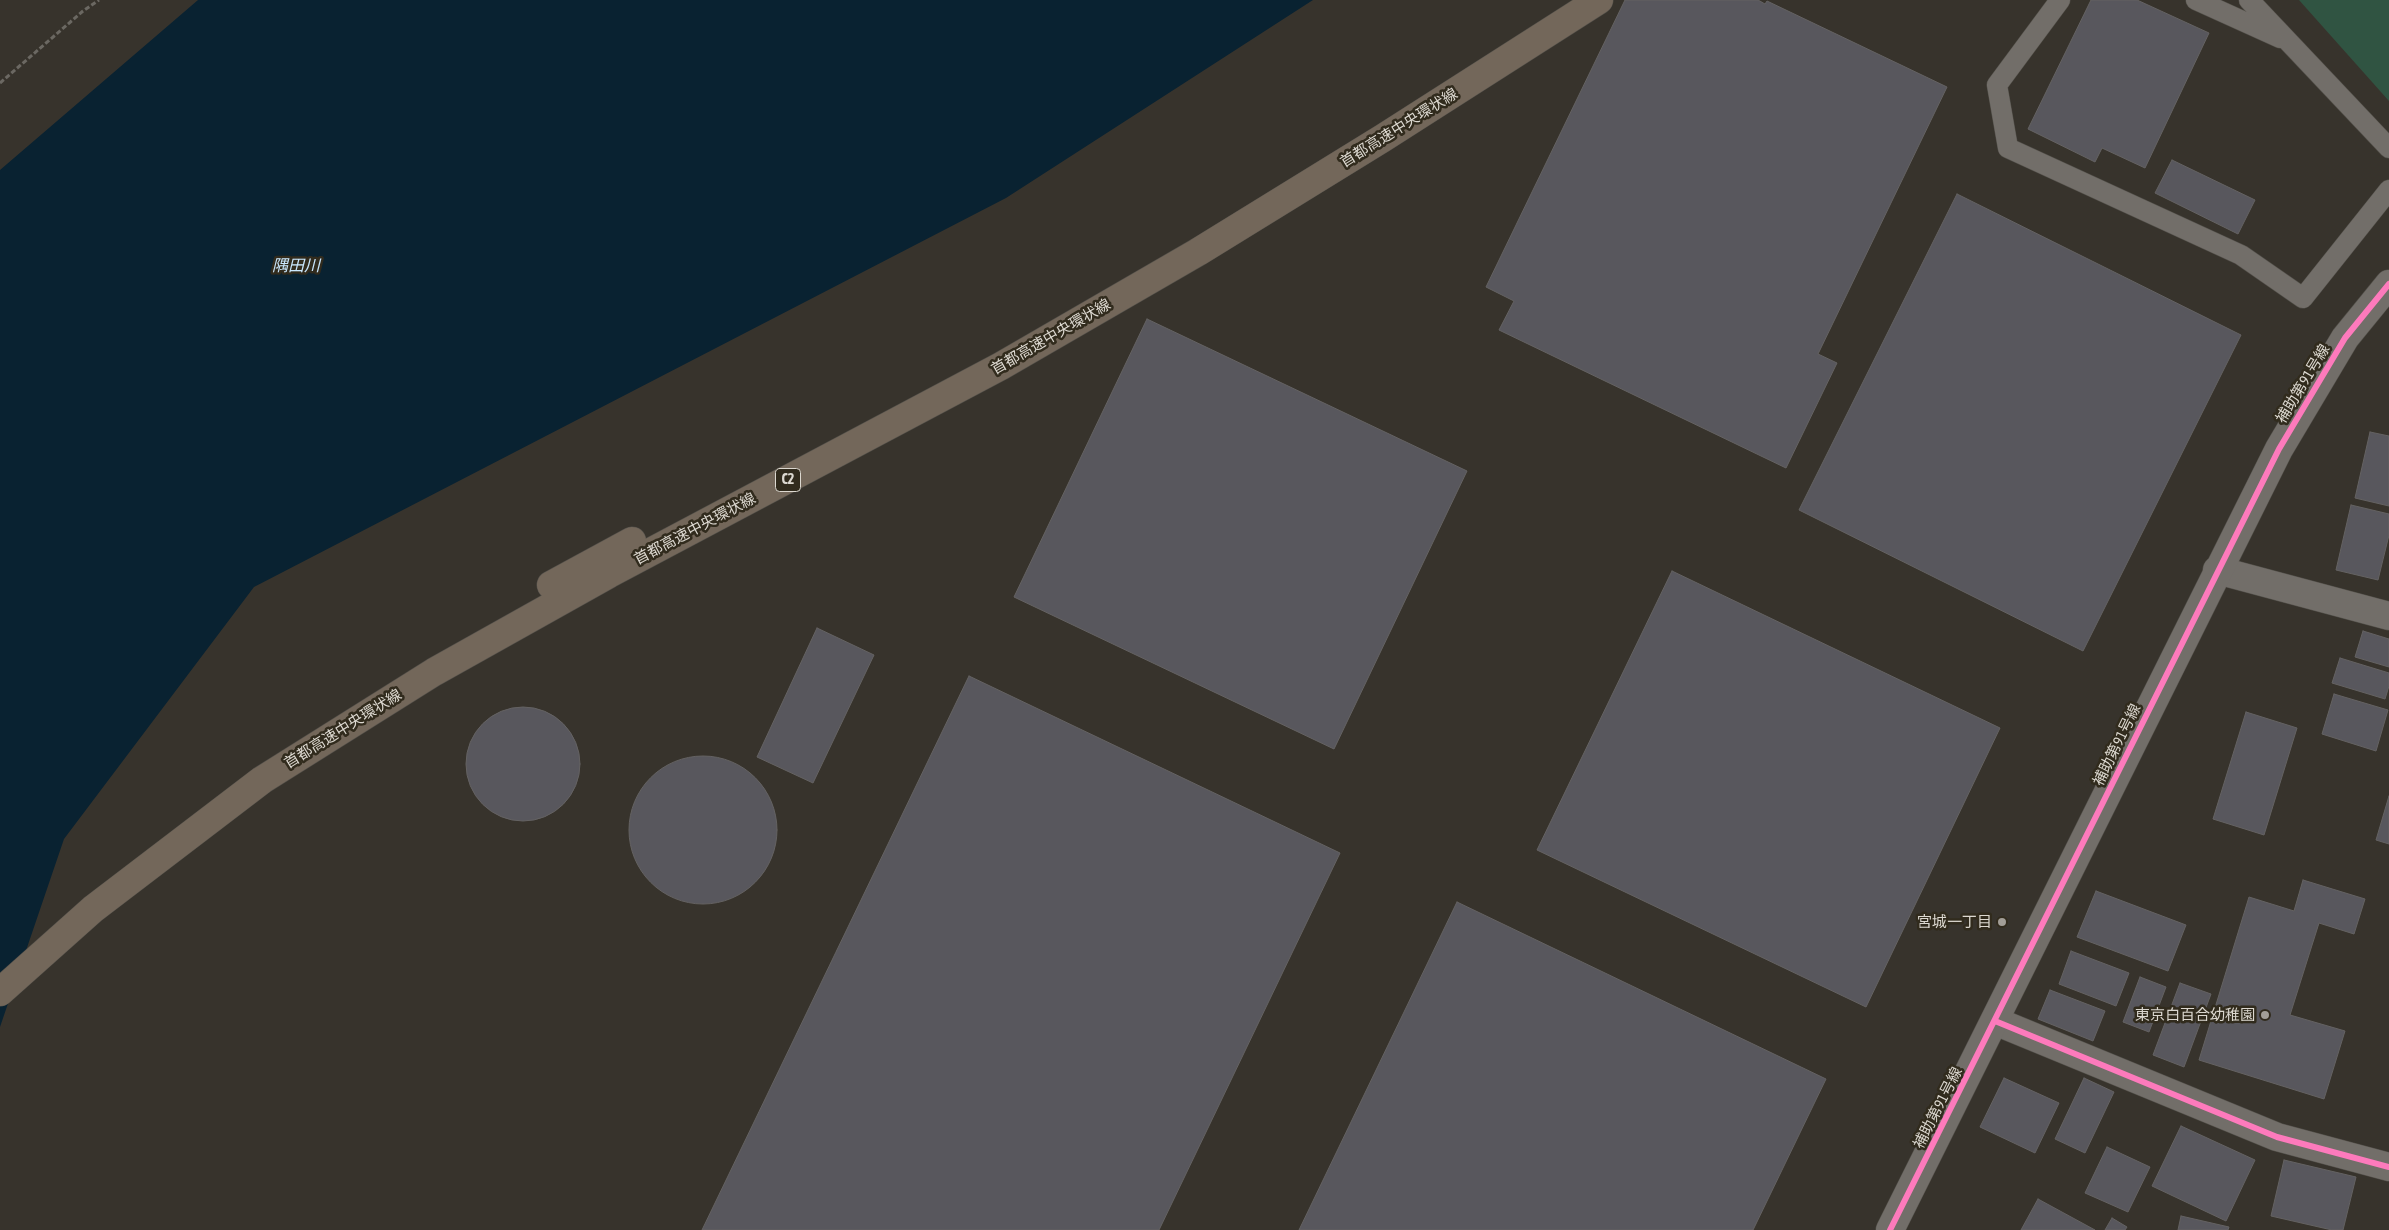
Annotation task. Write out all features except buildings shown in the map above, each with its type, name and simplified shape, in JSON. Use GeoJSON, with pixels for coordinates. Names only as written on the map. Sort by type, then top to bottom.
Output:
{"type":"FeatureCollection","features":[{"type":"Feature","properties":{"kind":"highway","name":"首都高速中央環状線"},"geometry":{"type":"LineString","coordinates":[[0,970],[89,890],[178,821],[252,767],[422,659],[595,560],[987,354],[1189,238],[1375,123],[1567,0]]}},
{"type":"Feature","properties":{"kind":"highway","name":"首都高速中央環状線"},"geometry":{"type":"LineString","coordinates":[[0,992],[92,908],[246,792],[434,672],[609,574],[1010,361],[1240,226],[1392,133],[1599,0]]}},
{"type":"Feature","properties":{"kind":"street","name":"補助第91号線"},"geometry":{"type":"LineString","coordinates":[[1890,1230],[1995,1022],[2217,570],[2279,449],[2309,395],[2345,338],[2389,284]]}},
{"type":"Feature","properties":{"kind":"street"},"geometry":{"type":"LineString","coordinates":[[2217,570],[2389,616]]}},
{"type":"Feature","properties":{"kind":"street"},"geometry":{"type":"LineString","coordinates":[[1995,1022],[2278,1137],[2389,1167]]}},
{"type":"Feature","properties":{"kind":"lane"},"geometry":{"type":"LineString","coordinates":[[2060,0],[1997,85],[2008,148],[2241,255],[2303,298],[2389,190]]}},
{"type":"Feature","properties":{"kind":"lane"},"geometry":{"type":"LineString","coordinates":[[2196,0],[2289,42]]}},
{"type":"Feature","properties":{"kind":"lane"},"geometry":{"type":"LineString","coordinates":[[2249,0],[2389,148]]}},
{"type":"Feature","properties":{"kind":"path"},"geometry":{"type":"LineString","coordinates":[[0,83],[83,11],[99,0]]}},
{"type":"Feature","properties":{"kind":"green space"},"geometry":{"type":"Polygon","coordinates":[[[2299,0],[2389,0],[2389,101],[2299,0]]]}},
{"type":"Feature","properties":{"kind":"water","name":"隅田川"},"geometry":{"type":"Polygon","coordinates":[[[198,0],[1313,0],[1006,198],[254,587],[64,839],[0,1027],[0,170],[198,0]]]}},
{"type":"Feature","properties":{"kind":"cycle path"},"geometry":{"type":"LineString","coordinates":[[1890,1230],[2279,449],[2345,338],[2389,284]]}},
{"type":"Feature","properties":{"kind":"cycle path"},"geometry":{"type":"LineString","coordinates":[[1995,1021],[2277,1137],[2389,1167]]}},
{"type":"Feature","properties":{"kind":"place","name":"宮城一丁目"},"geometry":{"type":"Point","coordinates":[2002,922]}},
{"type":"Feature","properties":{"kind":"place","name":"東京白百合幼稚園"},"geometry":{"type":"Point","coordinates":[2265,1015]}}]}
